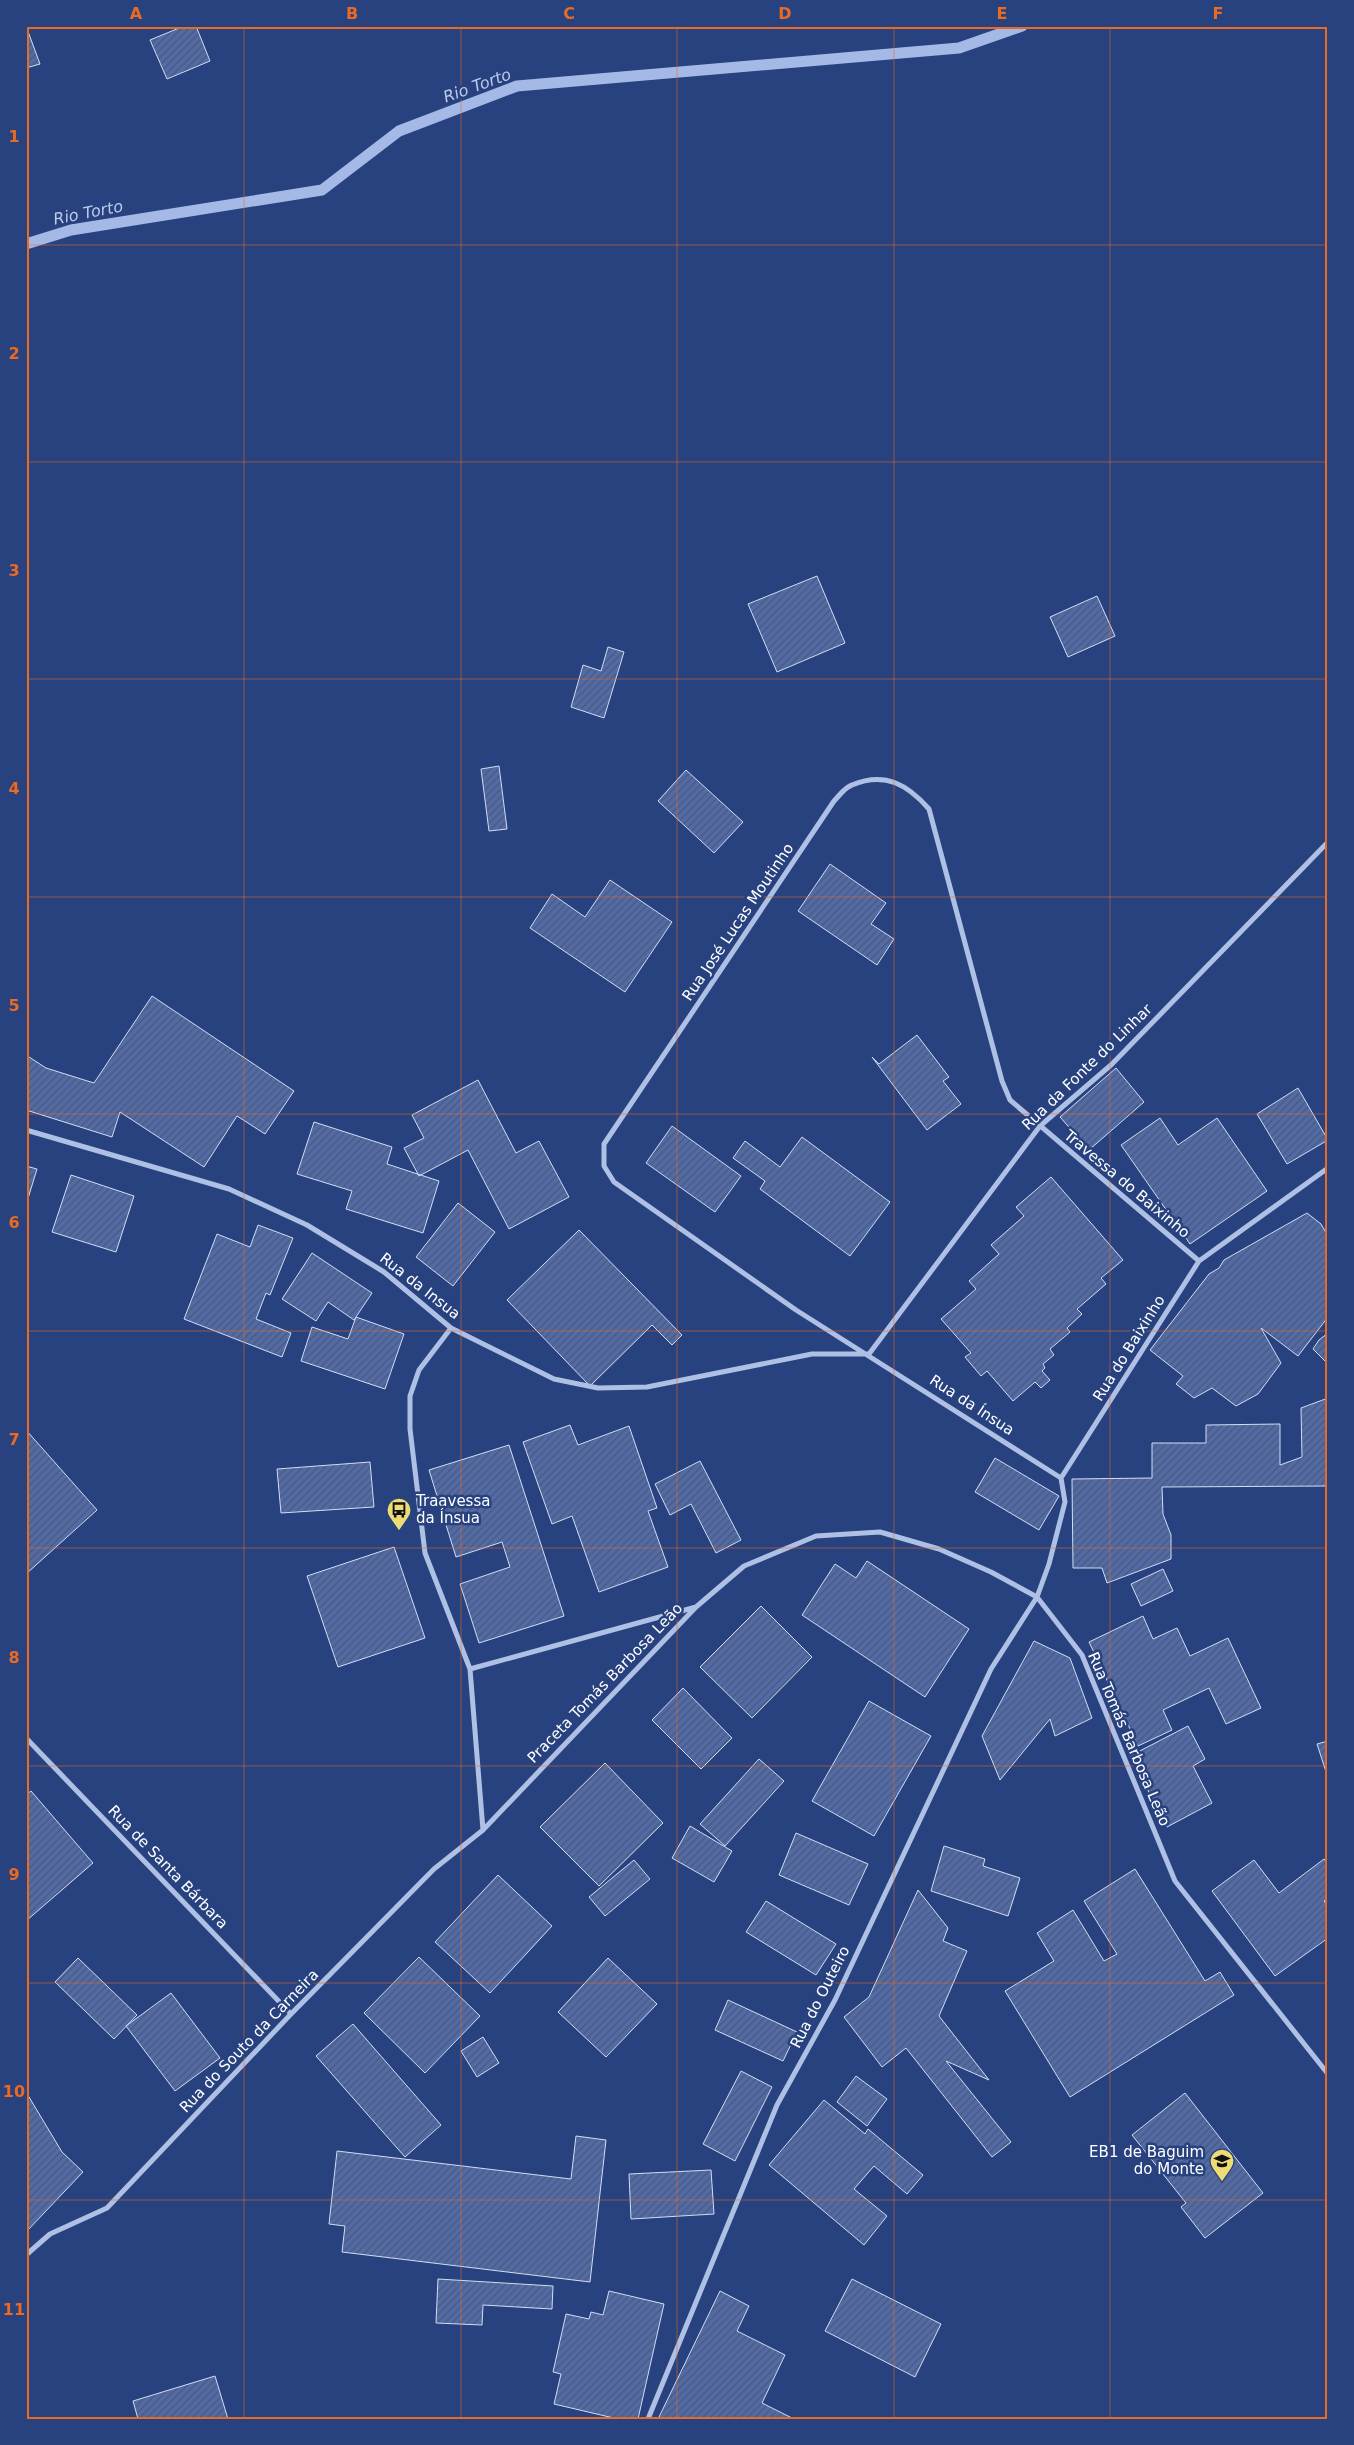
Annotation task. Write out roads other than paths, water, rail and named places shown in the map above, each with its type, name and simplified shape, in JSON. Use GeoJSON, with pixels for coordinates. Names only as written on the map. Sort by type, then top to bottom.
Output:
{"type":"FeatureCollection","features":[{"type":"Feature","properties":{"kind":"street","name":"Rua José Lucas Moutinho"},"geometry":{"type":"LineString","coordinates":[[869,1354],[796,1310],[614,1182],[604,1166],[604,1144],[834,801],[850,785],[870,780],[891,780],[914,792],[929,809],[1002,1081],[1010,1100],[1040,1126]]}},
{"type":"Feature","properties":{"kind":"street","name":"Rua da Fonte do Linhar"},"geometry":{"type":"LineString","coordinates":[[869,1354],[1040,1126],[1111,1065],[1328,842]]}},
{"type":"Feature","properties":{"kind":"street","name":"Travessa do Baixinho"},"geometry":{"type":"LineString","coordinates":[[1040,1126],[1199,1261]]}},
{"type":"Feature","properties":{"kind":"street","name":"Rua da Insua"},"geometry":{"type":"LineString","coordinates":[[26,1130],[238,1193],[307,1225],[384,1272],[451,1328],[554,1380],[598,1388],[647,1387],[812,1354],[869,1354]]}},
{"type":"Feature","properties":{"kind":"street","name":"Rua do Baixinho"},"geometry":{"type":"LineString","coordinates":[[1062,1478],[1199,1261],[1328,1168]]}},
{"type":"Feature","properties":{"kind":"street"},"geometry":{"type":"LineString","coordinates":[[451,1328],[419,1370],[410,1396],[410,1429],[425,1553],[470,1669],[483,1830]]}},
{"type":"Feature","properties":{"kind":"street","name":"Rua da Ínsua"},"geometry":{"type":"LineString","coordinates":[[869,1354],[1062,1478]]}},
{"type":"Feature","properties":{"kind":"street"},"geometry":{"type":"LineString","coordinates":[[1037,1597],[1049,1564],[1065,1502],[1062,1478]]}},
{"type":"Feature","properties":{"kind":"street","name":"Rua Tomás Barbosa Leão"},"geometry":{"type":"LineString","coordinates":[[696,1607],[744,1566],[783,1549],[816,1536],[880,1532],[939,1549],[992,1572],[1037,1597],[1082,1655],[1175,1881],[1328,2074]]}},
{"type":"Feature","properties":{"kind":"street","name":"Rua do Outeiro"},"geometry":{"type":"LineString","coordinates":[[648,2419],[777,2105],[835,2000],[991,1669],[1037,1597]]}},
{"type":"Feature","properties":{"kind":"street","name":"Praceta Tomás Barbosa Leão"},"geometry":{"type":"LineString","coordinates":[[470,1669],[696,1607]]}},
{"type":"Feature","properties":{"kind":"street","name":"Praceta Tomás Barbosa Leão"},"geometry":{"type":"LineString","coordinates":[[483,1830],[696,1607]]}},
{"type":"Feature","properties":{"kind":"street","name":"Rua de Santa Bárbara"},"geometry":{"type":"LineString","coordinates":[[26,1738],[291,2014]]}},
{"type":"Feature","properties":{"kind":"street","name":"Rua do Souto da Carneira"},"geometry":{"type":"LineString","coordinates":[[26,2256],[50,2234],[107,2208],[291,2014],[434,1869],[483,1830]]}},
{"type":"Feature","properties":{"kind":"waterway","name":"Rio Torto"},"geometry":{"type":"LineString","coordinates":[[26,244],[71,230],[322,190],[399,131],[517,86],[959,48],[1022,26]]}},
{"type":"Feature","properties":{"kind":"place","name":"Traavessa da Ínsua"},"geometry":{"type":"Point","coordinates":[399,1531]}},
{"type":"Feature","properties":{"kind":"place","name":"EB1 de Baguim do Monte"},"geometry":{"type":"Point","coordinates":[1222,2182]}}]}
